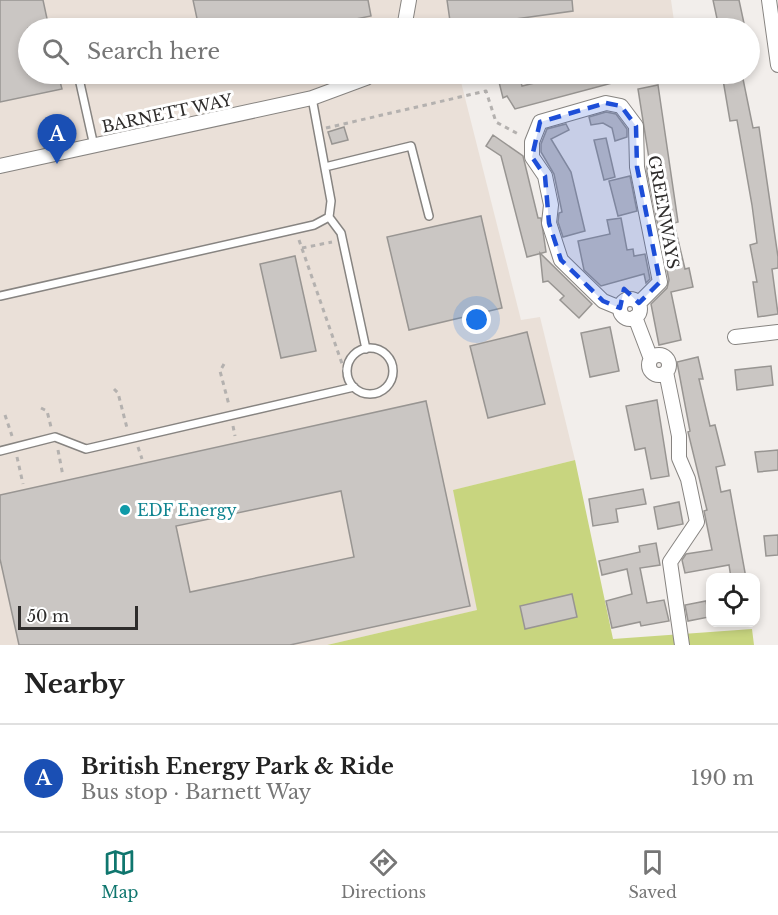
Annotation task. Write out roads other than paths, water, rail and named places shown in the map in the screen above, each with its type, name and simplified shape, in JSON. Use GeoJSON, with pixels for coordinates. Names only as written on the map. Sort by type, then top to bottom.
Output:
{"type":"FeatureCollection","features":[{"type":"Feature","properties":{"kind":"street"},"geometry":{"type":"LineString","coordinates":[[406,18],[409,0]]}},
{"type":"Feature","properties":{"kind":"street"},"geometry":{"type":"LineString","coordinates":[[769,0],[778,64]]}},
{"type":"Feature","properties":{"kind":"street","name":"BARNETT WAY"},"geometry":{"type":"LineString","coordinates":[[0,166],[312,98],[350,84]]}},
{"type":"Feature","properties":{"kind":"street","name":"GREENWAYS"},"geometry":{"type":"LineString","coordinates":[[606,103],[621,106],[636,126],[637,167],[660,282],[637,310],[635,300],[626,299],[620,308],[603,301],[561,260],[549,223],[551,205],[545,176],[532,157],[532,142],[540,122],[606,103]]}},
{"type":"Feature","properties":{"kind":"street"},"geometry":{"type":"LineString","coordinates":[[637,310],[651,359],[658,355],[666,358],[669,365],[666,372],[679,436],[679,458],[688,479],[697,522],[670,562],[682,645]]}},
{"type":"Feature","properties":{"kind":"street"},"geometry":{"type":"LineString","coordinates":[[735,337],[778,332]]}},
{"type":"Feature","properties":{"kind":"lane"},"geometry":{"type":"LineString","coordinates":[[80,84],[94,146]]}},
{"type":"Feature","properties":{"kind":"lane"},"geometry":{"type":"LineString","coordinates":[[312,98],[331,201],[329,217],[340,233],[366,349]]}},
{"type":"Feature","properties":{"kind":"lane"},"geometry":{"type":"LineString","coordinates":[[324,167],[411,146],[429,216]]}},
{"type":"Feature","properties":{"kind":"lane"},"geometry":{"type":"LineString","coordinates":[[0,296],[295,230],[315,225],[329,217]]}},
{"type":"Feature","properties":{"kind":"lane"},"geometry":{"type":"LineString","coordinates":[[366,349],[384,352],[393,368],[393,376],[386,388],[378,393],[361,392],[352,387],[349,380],[349,364],[356,353],[366,349]]}},
{"type":"Feature","properties":{"kind":"lane"},"geometry":{"type":"LineString","coordinates":[[0,451],[55,437],[86,449],[352,387]]}},
{"type":"Feature","properties":{"kind":"place","name":"British Energy Park & Ride"},"geometry":{"type":"Point","coordinates":[57,164]}},
{"type":"Feature","properties":{"kind":"place","name":"EDF Energy"},"geometry":{"type":"Point","coordinates":[125,510]}}]}
